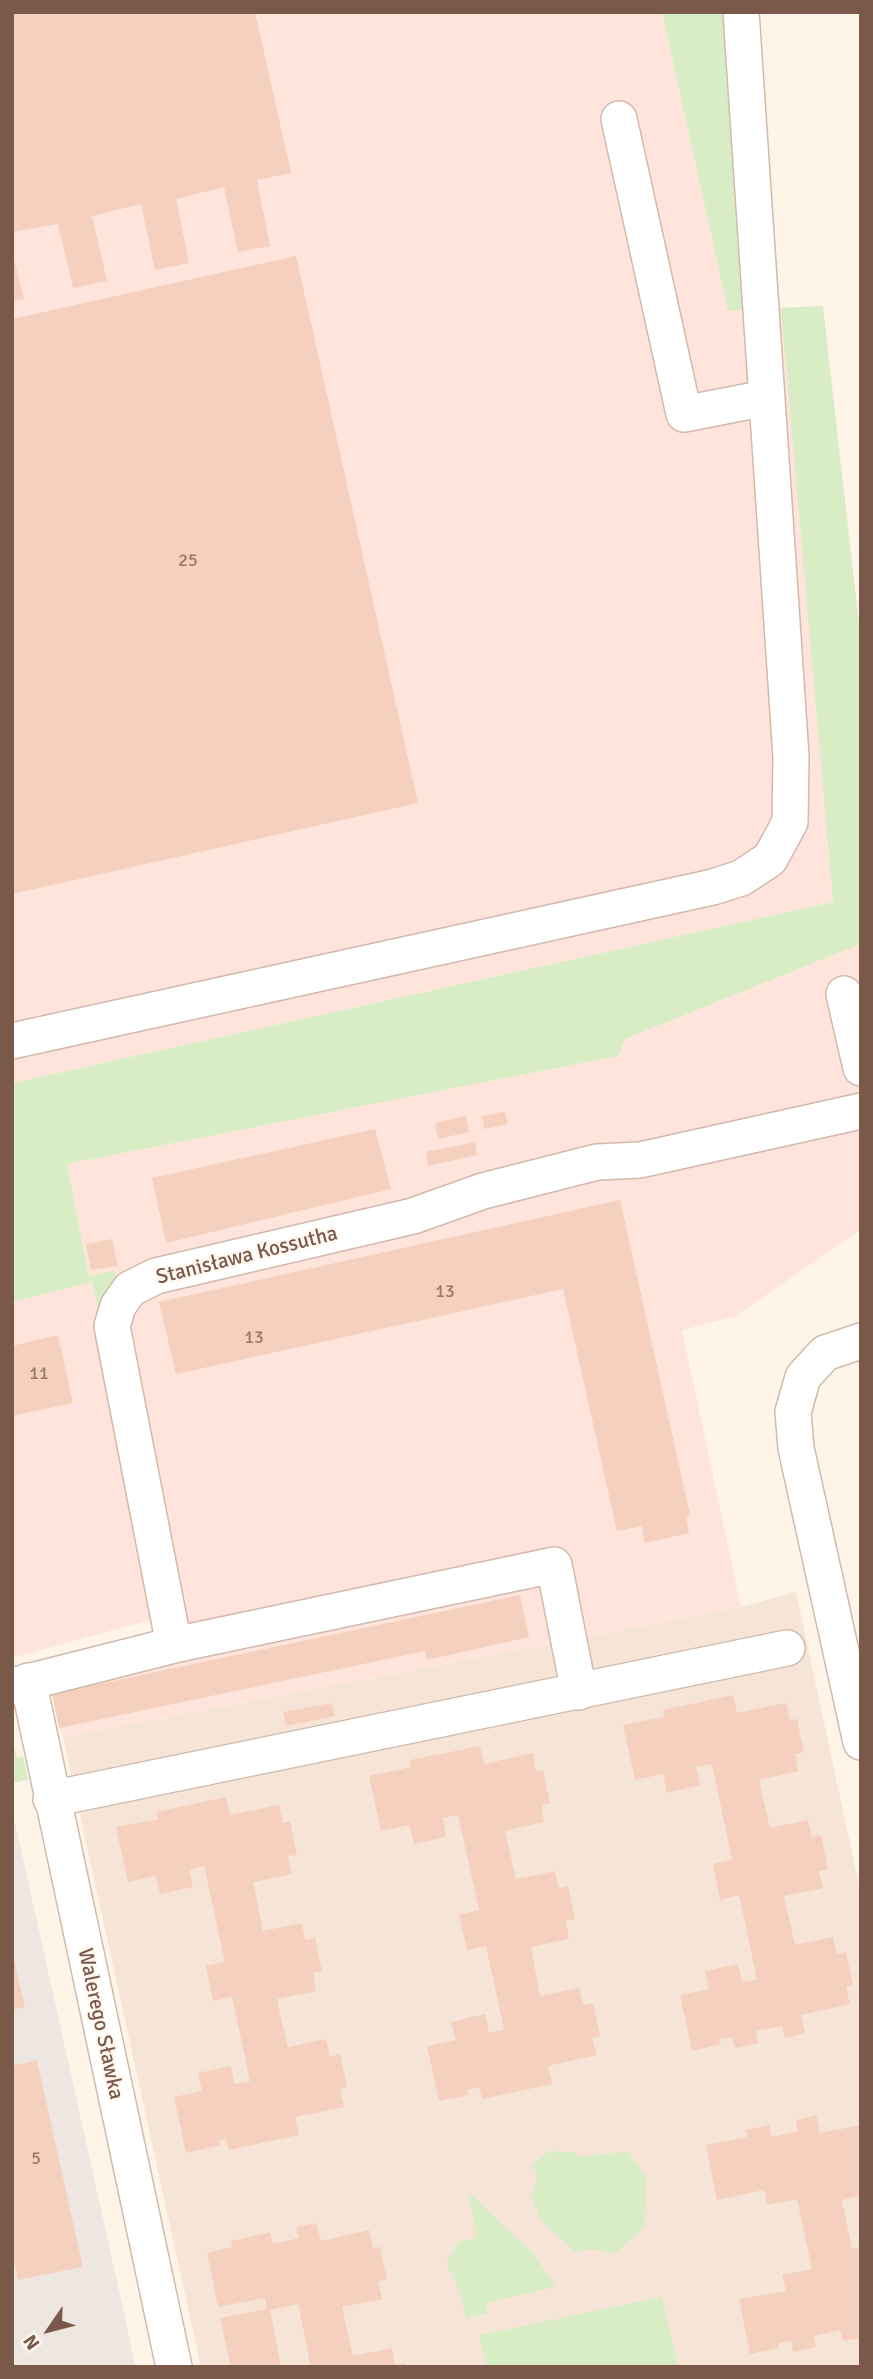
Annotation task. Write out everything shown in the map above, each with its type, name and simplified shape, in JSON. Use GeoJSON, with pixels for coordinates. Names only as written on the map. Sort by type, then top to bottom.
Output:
{"type":"FeatureCollection","features":[{"type":"Feature","properties":{"kind":"street"},"geometry":{"type":"LineString","coordinates":[[12,1041],[713,887],[741,878],[770,859],[790,822],[791,757],[741,12]]}},
{"type":"Feature","properties":{"kind":"street"},"geometry":{"type":"LineString","coordinates":[[619,119],[684,414],[766,398]]}},
{"type":"Feature","properties":{"kind":"street"},"geometry":{"type":"LineString","coordinates":[[844,994],[861,1068]]}},
{"type":"Feature","properties":{"kind":"street","name":"Stanisława Kossutha"},"geometry":{"type":"LineString","coordinates":[[174,1644],[112,1326],[118,1306],[131,1289],[156,1276],[413,1216],[483,1191],[597,1162],[640,1160],[861,1111]]}},
{"type":"Feature","properties":{"kind":"street"},"geometry":{"type":"LineString","coordinates":[[861,1341],[825,1353],[803,1377],[793,1412],[796,1448],[861,1742]]}},
{"type":"Feature","properties":{"kind":"street"},"geometry":{"type":"LineString","coordinates":[[20,1683],[174,1644],[554,1565],[579,1692]]}},
{"type":"Feature","properties":{"kind":"street"},"geometry":{"type":"LineString","coordinates":[[51,1799],[787,1648]]}},
{"type":"Feature","properties":{"kind":"street","name":"Walerego Sławka"},"geometry":{"type":"LineString","coordinates":[[20,1683],[51,1799],[174,2367]]}},
{"type":"Feature","properties":{"kind":"shaded area"},"geometry":{"type":"Polygon","coordinates":[[[12,12],[662,12],[728,310],[795,308],[833,902],[12,1083],[12,12]]]}},
{"type":"Feature","properties":{"kind":"shaded area"},"geometry":{"type":"Polygon","coordinates":[[[861,944],[861,1229],[736,1316],[682,1330],[741,1607],[63,1737],[49,1685],[184,1657],[114,1272],[89,1276],[67,1164],[618,1056],[625,1039],[861,944]]]}},
{"type":"Feature","properties":{"kind":"shaded area"},"geometry":{"type":"Polygon","coordinates":[[[92,1282],[160,1617],[12,1658],[12,1302],[92,1282]]]}},
{"type":"Feature","properties":{"kind":"shaded area"},"geometry":{"type":"Polygon","coordinates":[[[796,1592],[861,1895],[861,2367],[201,2367],[63,1737],[741,1607],[796,1592]]]}},
{"type":"Feature","properties":{"kind":"shaded area"},"geometry":{"type":"Polygon","coordinates":[[[12,1809],[130,2340],[135,2367],[12,2367],[12,1809]]]}},
{"type":"Feature","properties":{"kind":"green space"},"geometry":{"type":"Polygon","coordinates":[[[662,12],[723,12],[743,310],[728,311],[662,12]]]}},
{"type":"Feature","properties":{"kind":"green space"},"geometry":{"type":"Polygon","coordinates":[[[823,306],[861,642],[861,944],[625,1039],[618,1056],[67,1164],[89,1276],[114,1271],[118,1287],[99,1316],[92,1282],[12,1302],[12,1083],[833,902],[781,308],[823,306]]]}},
{"type":"Feature","properties":{"kind":"green space"},"geometry":{"type":"Polygon","coordinates":[[[12,1737],[17,1758],[23,1756],[28,1780],[12,1783],[12,1737]]]}},
{"type":"Feature","properties":{"kind":"green space"},"geometry":{"type":"Polygon","coordinates":[[[550,2151],[574,2152],[581,2157],[628,2151],[646,2177],[644,2228],[615,2253],[590,2249],[575,2252],[541,2221],[531,2195],[538,2175],[531,2165],[550,2151]]]}},
{"type":"Feature","properties":{"kind":"green space"},"geometry":{"type":"Polygon","coordinates":[[[468,2192],[534,2254],[555,2287],[486,2303],[488,2313],[466,2318],[458,2287],[446,2263],[459,2241],[477,2238],[468,2192]]]}},
{"type":"Feature","properties":{"kind":"green space"},"geometry":{"type":"Polygon","coordinates":[[[662,2297],[678,2367],[487,2367],[479,2335],[662,2297]]]}},
{"type":"Feature","properties":{"kind":"building"},"geometry":{"type":"Polygon","coordinates":[[[12,12],[255,12],[291,173],[257,180],[270,246],[238,252],[224,187],[176,199],[189,263],[155,270],[141,204],[92,216],[107,281],[73,288],[58,224],[12,232],[12,12]]]}},
{"type":"Feature","properties":{"kind":"building"},"geometry":{"type":"Polygon","coordinates":[[[12,251],[24,299],[12,301],[12,251]]]}},
{"type":"Feature","properties":{"kind":"building"},"geometry":{"type":"Polygon","coordinates":[[[296,256],[418,803],[12,894],[12,319],[296,256]]]}},
{"type":"Feature","properties":{"kind":"building"},"geometry":{"type":"Polygon","coordinates":[[[505,1112],[508,1124],[484,1129],[482,1116],[505,1112]]]}},
{"type":"Feature","properties":{"kind":"building"},"geometry":{"type":"Polygon","coordinates":[[[466,1116],[469,1132],[438,1139],[435,1123],[466,1116]]]}},
{"type":"Feature","properties":{"kind":"building"},"geometry":{"type":"Polygon","coordinates":[[[375,1129],[391,1189],[166,1243],[152,1178],[375,1129]]]}},
{"type":"Feature","properties":{"kind":"building"},"geometry":{"type":"Polygon","coordinates":[[[475,1142],[477,1155],[428,1166],[426,1152],[475,1142]]]}},
{"type":"Feature","properties":{"kind":"building"},"geometry":{"type":"Polygon","coordinates":[[[620,1200],[690,1515],[686,1516],[689,1533],[645,1543],[642,1526],[617,1531],[563,1289],[176,1374],[159,1302],[620,1200]]]}},
{"type":"Feature","properties":{"kind":"building"},"geometry":{"type":"Polygon","coordinates":[[[112,1239],[118,1266],[91,1270],[86,1244],[112,1239]]]}},
{"type":"Feature","properties":{"kind":"building"},"geometry":{"type":"Polygon","coordinates":[[[58,1335],[73,1403],[12,1416],[12,1346],[58,1335]]]}},
{"type":"Feature","properties":{"kind":"building"},"geometry":{"type":"Polygon","coordinates":[[[520,1595],[529,1637],[427,1660],[425,1651],[59,1728],[52,1694],[520,1595]]]}},
{"type":"Feature","properties":{"kind":"building"},"geometry":{"type":"Polygon","coordinates":[[[733,1695],[737,1713],[786,1703],[790,1720],[797,1719],[804,1752],[795,1754],[798,1771],[759,1780],[770,1828],[808,1820],[812,1837],[821,1835],[828,1869],[819,1871],[823,1888],[784,1896],[795,1945],[833,1937],[837,1954],[846,1952],[853,1985],[846,1987],[850,2004],[801,2015],[805,2033],[785,2038],[782,2026],[756,2031],[758,2043],[735,2048],[732,2037],[720,2039],[721,2044],[692,2051],[680,1995],[709,1989],[705,1971],[738,1964],[742,1982],[757,1979],[739,1895],[720,1900],[713,1864],[732,1860],[712,1764],[696,1767],[700,1785],[667,1793],[663,1774],[635,1780],[623,1725],[664,1717],[663,1710],[733,1695]]]}},
{"type":"Feature","properties":{"kind":"building"},"geometry":{"type":"Polygon","coordinates":[[[332,1703],[335,1716],[286,1726],[283,1712],[332,1703]]]}},
{"type":"Feature","properties":{"kind":"building"},"geometry":{"type":"Polygon","coordinates":[[[480,1746],[484,1764],[533,1753],[536,1771],[543,1770],[550,1803],[541,1805],[544,1822],[505,1831],[516,1879],[555,1871],[559,1888],[568,1886],[575,1919],[566,1921],[569,1939],[531,1947],[540,1996],[579,1988],[583,2005],[593,2003],[600,2036],[592,2038],[597,2055],[548,2066],[552,2084],[482,2099],[479,2087],[467,2090],[468,2095],[439,2101],[427,2046],[456,2040],[451,2022],[485,2014],[489,2033],[504,2029],[486,1946],[467,1950],[459,1915],[479,1910],[458,1815],[443,1818],[446,1837],[414,1844],[409,1825],[381,1831],[369,1776],[411,1767],[410,1760],[480,1746]]]}},
{"type":"Feature","properties":{"kind":"building"},"geometry":{"type":"Polygon","coordinates":[[[226,1797],[230,1815],[279,1805],[283,1823],[290,1821],[297,1855],[288,1856],[292,1874],[253,1882],[263,1931],[302,1923],[305,1940],[315,1938],[322,1971],[313,1973],[316,1991],[277,1999],[282,2023],[288,2047],[326,2039],[330,2056],[340,2054],[347,2087],[340,2089],[344,2107],[295,2117],[299,2135],[229,2150],[226,2139],[219,2140],[220,2145],[186,2153],[174,2097],[202,2091],[198,2073],[231,2066],[234,2084],[250,2081],[232,1997],[213,2001],[206,1966],[225,1962],[204,1866],[189,1870],[193,1887],[160,1894],[156,1876],[128,1882],[116,1827],[158,1819],[156,1812],[226,1797]]]}},
{"type":"Feature","properties":{"kind":"building"},"geometry":{"type":"Polygon","coordinates":[[[12,1951],[25,2007],[12,2010],[12,1951]]]}},
{"type":"Feature","properties":{"kind":"building"},"geometry":{"type":"Polygon","coordinates":[[[37,2060],[83,2267],[18,2280],[12,2252],[12,2066],[37,2060]]]}},
{"type":"Feature","properties":{"kind":"building"},"geometry":{"type":"Polygon","coordinates":[[[816,2115],[820,2133],[861,2125],[861,2196],[842,2200],[852,2249],[861,2247],[861,2338],[843,2341],[840,2330],[814,2336],[816,2347],[793,2352],[791,2341],[778,2343],[779,2348],[750,2354],[739,2299],[786,2291],[782,2275],[812,2269],[797,2199],[767,2205],[764,2190],[717,2200],[706,2145],[747,2137],[746,2130],[769,2125],[772,2137],[798,2131],[796,2120],[816,2115]]]}},
{"type":"Feature","properties":{"kind":"building"},"geometry":{"type":"Polygon","coordinates":[[[316,2223],[321,2241],[369,2230],[373,2248],[380,2247],[387,2280],[378,2281],[382,2299],[342,2307],[353,2356],[392,2348],[395,2365],[405,2363],[406,2367],[311,2367],[298,2304],[270,2310],[281,2367],[231,2367],[220,2318],[267,2309],[265,2298],[218,2307],[207,2253],[232,2247],[231,2241],[270,2232],[273,2244],[299,2238],[296,2227],[316,2223]]]}}]}
